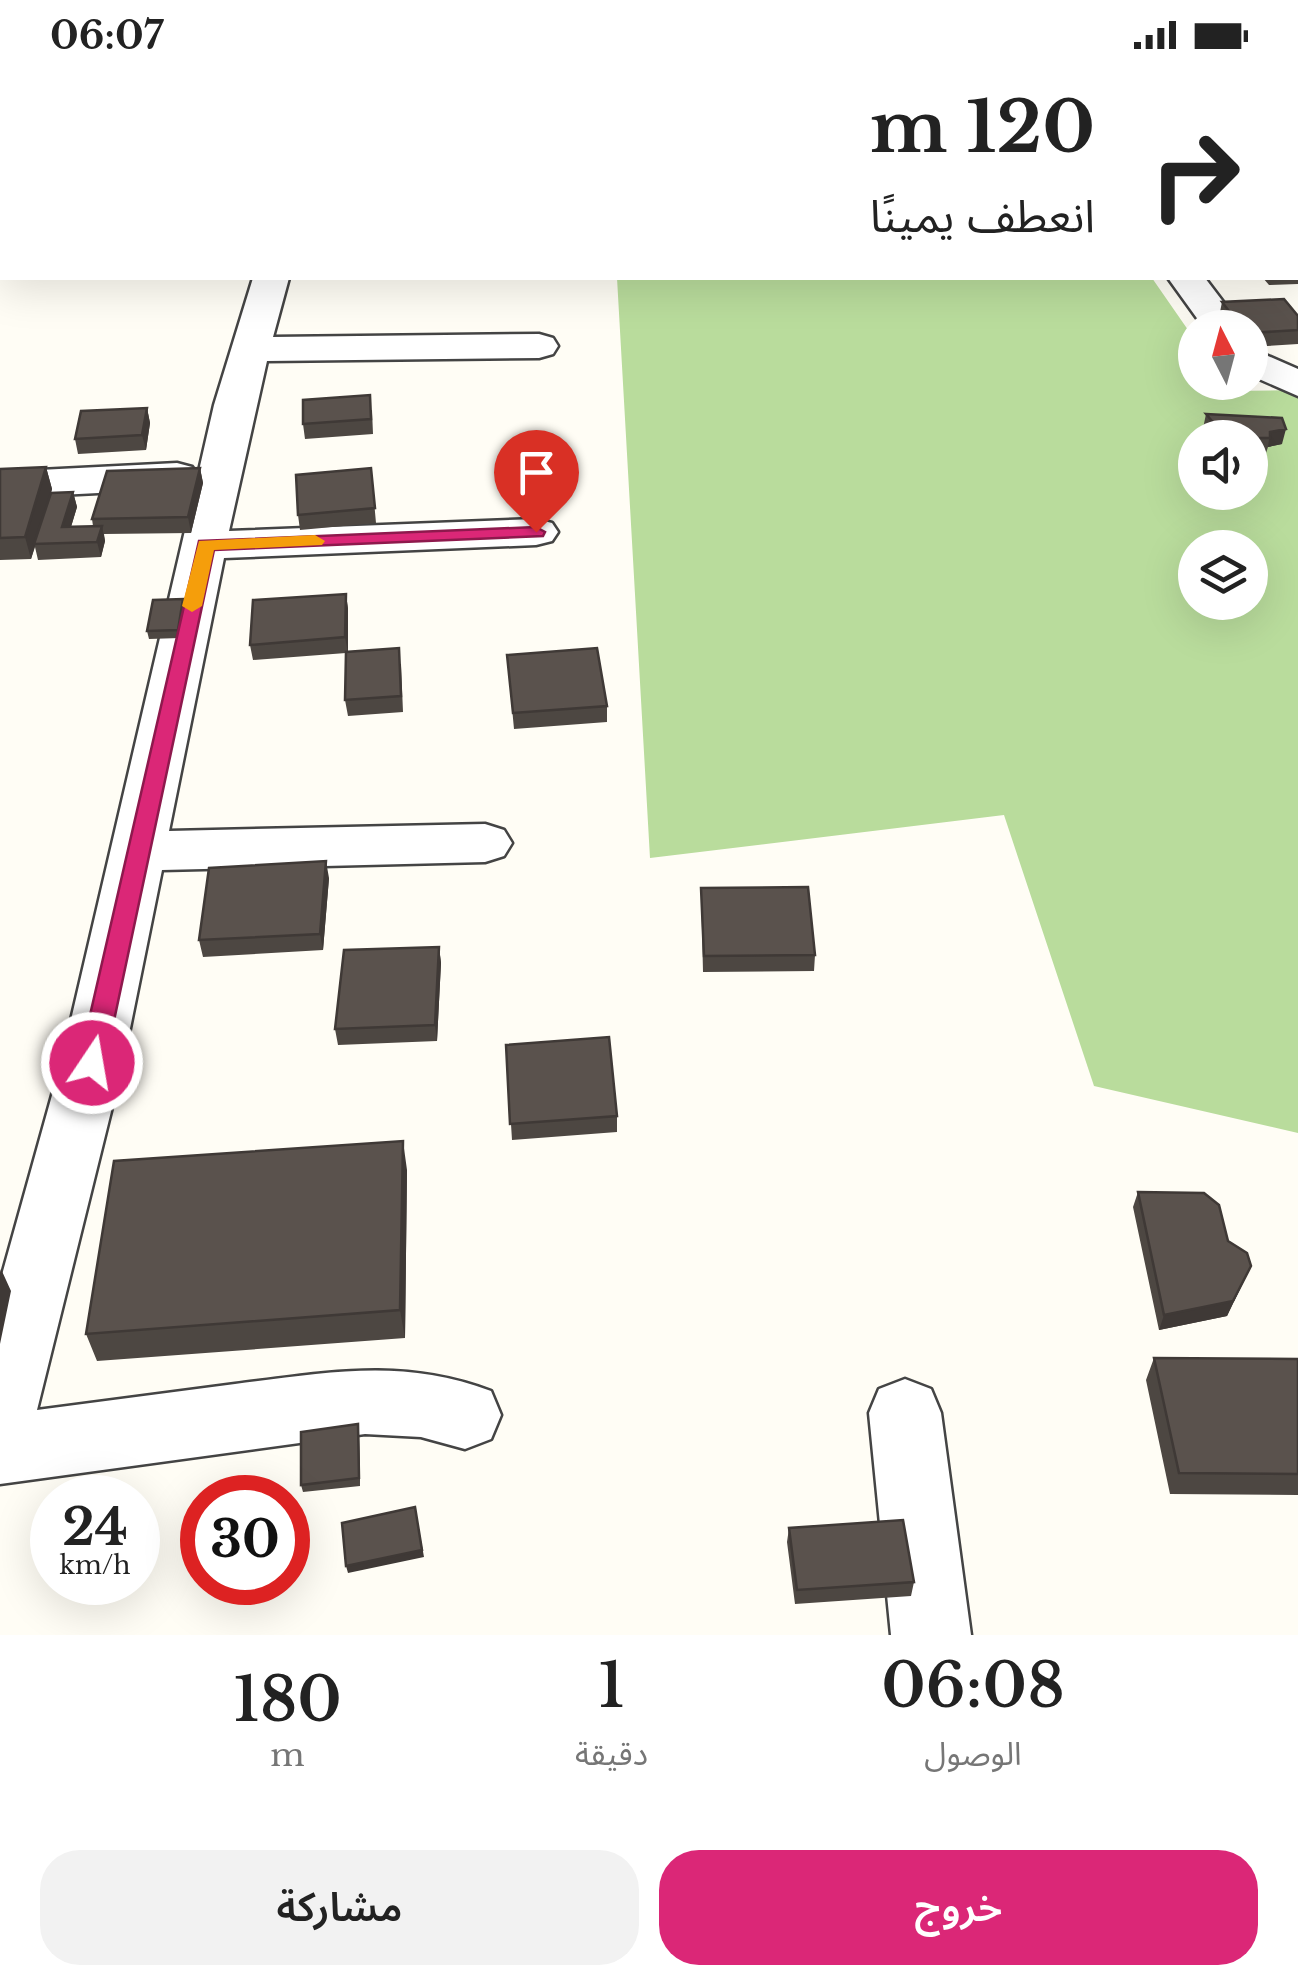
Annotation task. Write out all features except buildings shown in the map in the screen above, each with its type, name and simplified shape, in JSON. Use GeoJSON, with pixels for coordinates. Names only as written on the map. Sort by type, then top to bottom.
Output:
{"type":"FeatureCollection","features":[{"type":"Feature","properties":{"kind":"street"},"geometry":{"type":"LineString","coordinates":[[0,1413],[92,1063],[234,405],[270,280]]}},
{"type":"Feature","properties":{"kind":"street"},"geometry":{"type":"LineString","coordinates":[[1188,280],[1210,310]]}},
{"type":"Feature","properties":{"kind":"street"},"geometry":{"type":"LineString","coordinates":[[251,349],[539,346]]}},
{"type":"Feature","properties":{"kind":"street"},"geometry":{"type":"LineString","coordinates":[[1268,369],[1298,384]]}},
{"type":"Feature","properties":{"kind":"street"},"geometry":{"type":"LineString","coordinates":[[0,485],[222,474]]}},
{"type":"Feature","properties":{"kind":"street"},"geometry":{"type":"LineString","coordinates":[[206,545],[536,532]]}},
{"type":"Feature","properties":{"kind":"street"},"geometry":{"type":"LineString","coordinates":[[138,851],[485,843]]}},
{"type":"Feature","properties":{"kind":"street"},"geometry":{"type":"LineString","coordinates":[[0,1449],[365,1400],[421,1404],[465,1415]]}},
{"type":"Feature","properties":{"kind":"street"},"geometry":{"type":"LineString","coordinates":[[904,1413],[931,1635]]}},
{"type":"Feature","properties":{"kind":"green space"},"geometry":{"type":"Polygon","coordinates":[[[617,280],[1153,280],[1178,315],[1178,400],[1268,400],[1268,390],[1298,390],[1298,1133],[1094,1086],[1004,815],[650,858],[617,280]]]}},
{"type":"Feature","properties":{"kind":"slow traffic"},"geometry":{"type":"LineString","coordinates":[[192,606],[206,545],[315,541]]}},
{"type":"Feature","properties":{"kind":"route"},"geometry":{"type":"LineString","coordinates":[[92,1063],[206,545],[536,532]]}}]}
